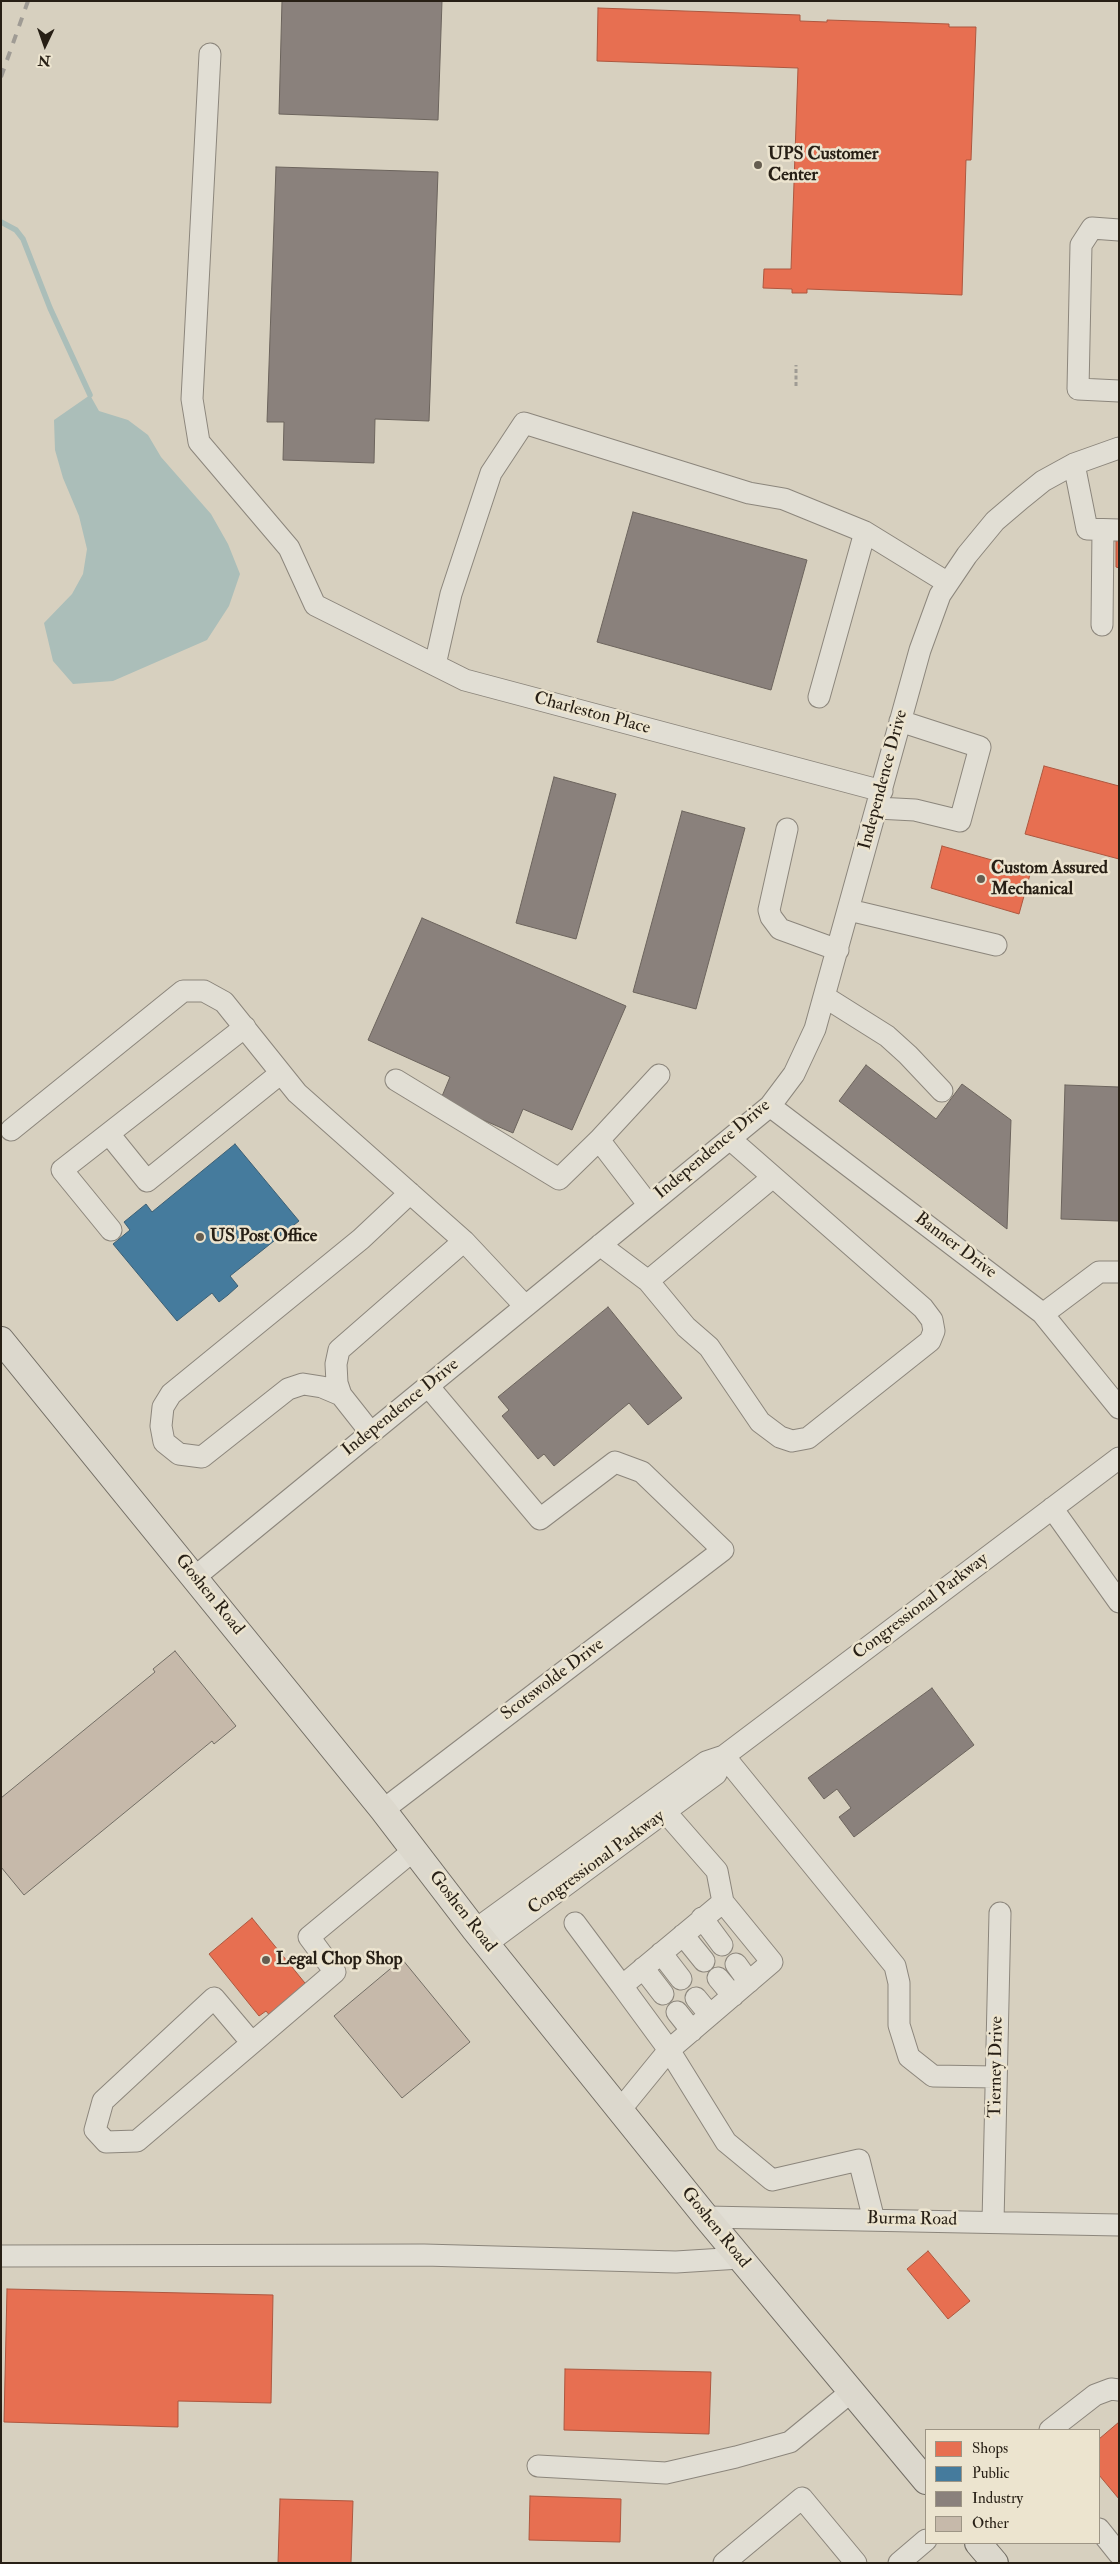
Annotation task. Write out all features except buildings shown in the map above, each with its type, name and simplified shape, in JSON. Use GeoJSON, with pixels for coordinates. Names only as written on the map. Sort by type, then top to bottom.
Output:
{"type":"FeatureCollection","features":[{"type":"Feature","properties":{"kind":"main road","name":"Goshen Road"},"geometry":{"type":"LineString","coordinates":[[1,1340],[383,1810],[480,1937],[706,2217],[925,2479]]}},
{"type":"Feature","properties":{"kind":"main road"},"geometry":{"type":"LineString","coordinates":[[979,2544],[995,2563]]}},
{"type":"Feature","properties":{"kind":"street","name":"Charleston Place"},"geometry":{"type":"LineString","coordinates":[[210,54],[192,399],[199,442],[289,548],[314,605],[465,680],[915,810],[960,821],[980,747],[900,721]]}},
{"type":"Feature","properties":{"kind":"street"},"geometry":{"type":"LineString","coordinates":[[1119,230],[1092,228],[1081,245],[1078,389],[1119,391]]}},
{"type":"Feature","properties":{"kind":"street"},"geometry":{"type":"LineString","coordinates":[[434,664],[451,594],[491,473],[524,423],[749,493],[784,499],[865,532],[948,583]]}},
{"type":"Feature","properties":{"kind":"street","name":"Independence Drive"},"geometry":{"type":"LineString","coordinates":[[195,1577],[770,1106],[794,1074],[815,1029],[920,650],[940,595],[967,554],[1009,508],[1043,481],[1074,464],[1119,448]]}},
{"type":"Feature","properties":{"kind":"street"},"geometry":{"type":"LineString","coordinates":[[1074,464],[1087,530],[1111,530],[1102,625]]}},
{"type":"Feature","properties":{"kind":"street"},"geometry":{"type":"LineString","coordinates":[[819,697],[865,532]]}},
{"type":"Feature","properties":{"kind":"street"},"geometry":{"type":"LineString","coordinates":[[787,829],[769,910],[774,924],[780,929],[838,950]]}},
{"type":"Feature","properties":{"kind":"street"},"geometry":{"type":"LineString","coordinates":[[849,910],[996,945]]}},
{"type":"Feature","properties":{"kind":"street"},"geometry":{"type":"LineString","coordinates":[[11,1130],[183,991],[204,991],[224,1002],[297,1093],[464,1241],[525,1306]]}},
{"type":"Feature","properties":{"kind":"street"},"geometry":{"type":"LineString","coordinates":[[825,997],[887,1036],[942,1091]]}},
{"type":"Feature","properties":{"kind":"street"},"geometry":{"type":"LineString","coordinates":[[111,1230],[62,1170],[244,1027]]}},
{"type":"Feature","properties":{"kind":"street"},"geometry":{"type":"LineString","coordinates":[[109,1134],[146,1181],[281,1073]]}},
{"type":"Feature","properties":{"kind":"street"},"geometry":{"type":"LineString","coordinates":[[396,1080],[559,1179],[599,1140],[659,1075]]}},
{"type":"Feature","properties":{"kind":"street","name":"Banner Drive"},"geometry":{"type":"LineString","coordinates":[[770,1106],[1043,1314],[1119,1408]]}},
{"type":"Feature","properties":{"kind":"street"},"geometry":{"type":"LineString","coordinates":[[600,1245],[648,1280],[686,1327],[709,1347],[760,1422],[780,1437],[792,1440],[808,1438],[930,1340],[934,1331],[932,1320],[924,1308],[730,1139]]}},
{"type":"Feature","properties":{"kind":"street"},"geometry":{"type":"LineString","coordinates":[[599,1140],[648,1204]]}},
{"type":"Feature","properties":{"kind":"street"},"geometry":{"type":"LineString","coordinates":[[648,1280],[773,1177]]}},
{"type":"Feature","properties":{"kind":"street"},"geometry":{"type":"LineString","coordinates":[[341,1395],[322,1387],[303,1384],[288,1389],[202,1458],[179,1454],[164,1442],[161,1426],[163,1407],[171,1394],[361,1239],[410,1193]]}},
{"type":"Feature","properties":{"kind":"street"},"geometry":{"type":"LineString","coordinates":[[371,1433],[341,1395],[336,1383],[336,1364],[339,1350],[464,1241]]}},
{"type":"Feature","properties":{"kind":"street"},"geometry":{"type":"LineString","coordinates":[[1043,1314],[1098,1272],[1119,1272]]}},
{"type":"Feature","properties":{"kind":"street","name":"Scotswolde Drive"},"geometry":{"type":"LineString","coordinates":[[383,1810],[723,1550],[642,1472],[615,1462],[540,1519],[428,1386]]}},
{"type":"Feature","properties":{"kind":"street","name":"Congressional Parkway"},"geometry":{"type":"LineString","coordinates":[[480,1937],[660,1806],[706,1762],[724,1756],[1119,1458]]}},
{"type":"Feature","properties":{"kind":"street"},"geometry":{"type":"LineString","coordinates":[[1052,1508],[1119,1602]]}},
{"type":"Feature","properties":{"kind":"street"},"geometry":{"type":"LineString","coordinates":[[724,1756],[895,1966],[899,1983],[899,2025],[909,2057],[933,2076],[996,2077]]}},
{"type":"Feature","properties":{"kind":"street"},"geometry":{"type":"LineString","coordinates":[[620,2110],[668,2050],[772,1962],[723,1902],[717,1872],[660,1806]]}},
{"type":"Feature","properties":{"kind":"street"},"geometry":{"type":"LineString","coordinates":[[252,2043],[214,1998],[102,2101],[95,2130],[106,2142],[137,2141],[252,2043],[334,1972],[310,1937],[414,1850]]}},
{"type":"Feature","properties":{"kind":"street"},"geometry":{"type":"LineString","coordinates":[[622,1986],[723,1902]]}},
{"type":"Feature","properties":{"kind":"street","name":"Tierney Drive"},"geometry":{"type":"LineString","coordinates":[[993,2222],[1000,1913]]}},
{"type":"Feature","properties":{"kind":"street"},"geometry":{"type":"LineString","coordinates":[[702,1918],[722,1945]]}},
{"type":"Feature","properties":{"kind":"street"},"geometry":{"type":"LineString","coordinates":[[575,1923],[668,2050],[726,2142],[772,2180],[859,2160],[874,2220]]}},
{"type":"Feature","properties":{"kind":"street"},"geometry":{"type":"LineString","coordinates":[[683,1935],[704,1960]]}},
{"type":"Feature","properties":{"kind":"street"},"geometry":{"type":"LineString","coordinates":[[661,1953],[681,1979]]}},
{"type":"Feature","properties":{"kind":"street"},"geometry":{"type":"LineString","coordinates":[[736,1964],[749,1982]]}},
{"type":"Feature","properties":{"kind":"street"},"geometry":{"type":"LineString","coordinates":[[643,1968],[663,1994]]}},
{"type":"Feature","properties":{"kind":"street"},"geometry":{"type":"LineString","coordinates":[[718,1978],[733,1996]]}},
{"type":"Feature","properties":{"kind":"street"},"geometry":{"type":"LineString","coordinates":[[696,1998],[710,2016]]}},
{"type":"Feature","properties":{"kind":"street"},"geometry":{"type":"LineString","coordinates":[[677,2012],[692,2031]]}},
{"type":"Feature","properties":{"kind":"street","name":"Burma Road"},"geometry":{"type":"LineString","coordinates":[[706,2217],[1119,2225]]}},
{"type":"Feature","properties":{"kind":"street"},"geometry":{"type":"LineString","coordinates":[[1,2256],[424,2255],[676,2262],[740,2258]]}},
{"type":"Feature","properties":{"kind":"street"},"geometry":{"type":"LineString","coordinates":[[1051,2429],[1095,2395],[1111,2389],[1119,2390]]}},
{"type":"Feature","properties":{"kind":"street"},"geometry":{"type":"LineString","coordinates":[[538,2466],[666,2473],[736,2457],[790,2442],[852,2391]]}},
{"type":"Feature","properties":{"kind":"street"},"geometry":{"type":"LineString","coordinates":[[724,2563],[802,2498],[856,2563]]}},
{"type":"Feature","properties":{"kind":"street"},"geometry":{"type":"LineString","coordinates":[[1100,2531],[1119,2554]]}},
{"type":"Feature","properties":{"kind":"street"},"geometry":{"type":"LineString","coordinates":[[899,2563],[925,2541]]}},
{"type":"Feature","properties":{"kind":"path"},"geometry":{"type":"LineString","coordinates":[[796,365],[796,386]]}},
{"type":"Feature","properties":{"kind":"shaded area"},"geometry":{"type":"Polygon","coordinates":[[[90,395],[99,411],[128,420],[148,435],[161,457],[211,514],[228,544],[240,574],[229,606],[207,640],[113,681],[73,684],[53,661],[44,623],[72,594],[83,574],[87,549],[79,516],[63,478],[55,450],[54,420],[90,395]]]}},
{"type":"Feature","properties":{"kind":"waterway"},"geometry":{"type":"LineString","coordinates":[[1,222],[16,230],[23,239],[50,308],[90,395]]}},
{"type":"Feature","properties":{"kind":"railway"},"geometry":{"type":"LineString","coordinates":[[1,77],[28,1]]}},
{"type":"Feature","properties":{"kind":"place","name":"UPS Customer Center"},"geometry":{"type":"Point","coordinates":[758,165]}},
{"type":"Feature","properties":{"kind":"place","name":"Custom Assured Mechanical"},"geometry":{"type":"Point","coordinates":[981,879]}},
{"type":"Feature","properties":{"kind":"place","name":"US Post Office"},"geometry":{"type":"Point","coordinates":[200,1237]}},
{"type":"Feature","properties":{"kind":"place","name":"Legal Chop Shop"},"geometry":{"type":"Point","coordinates":[266,1960]}}]}
